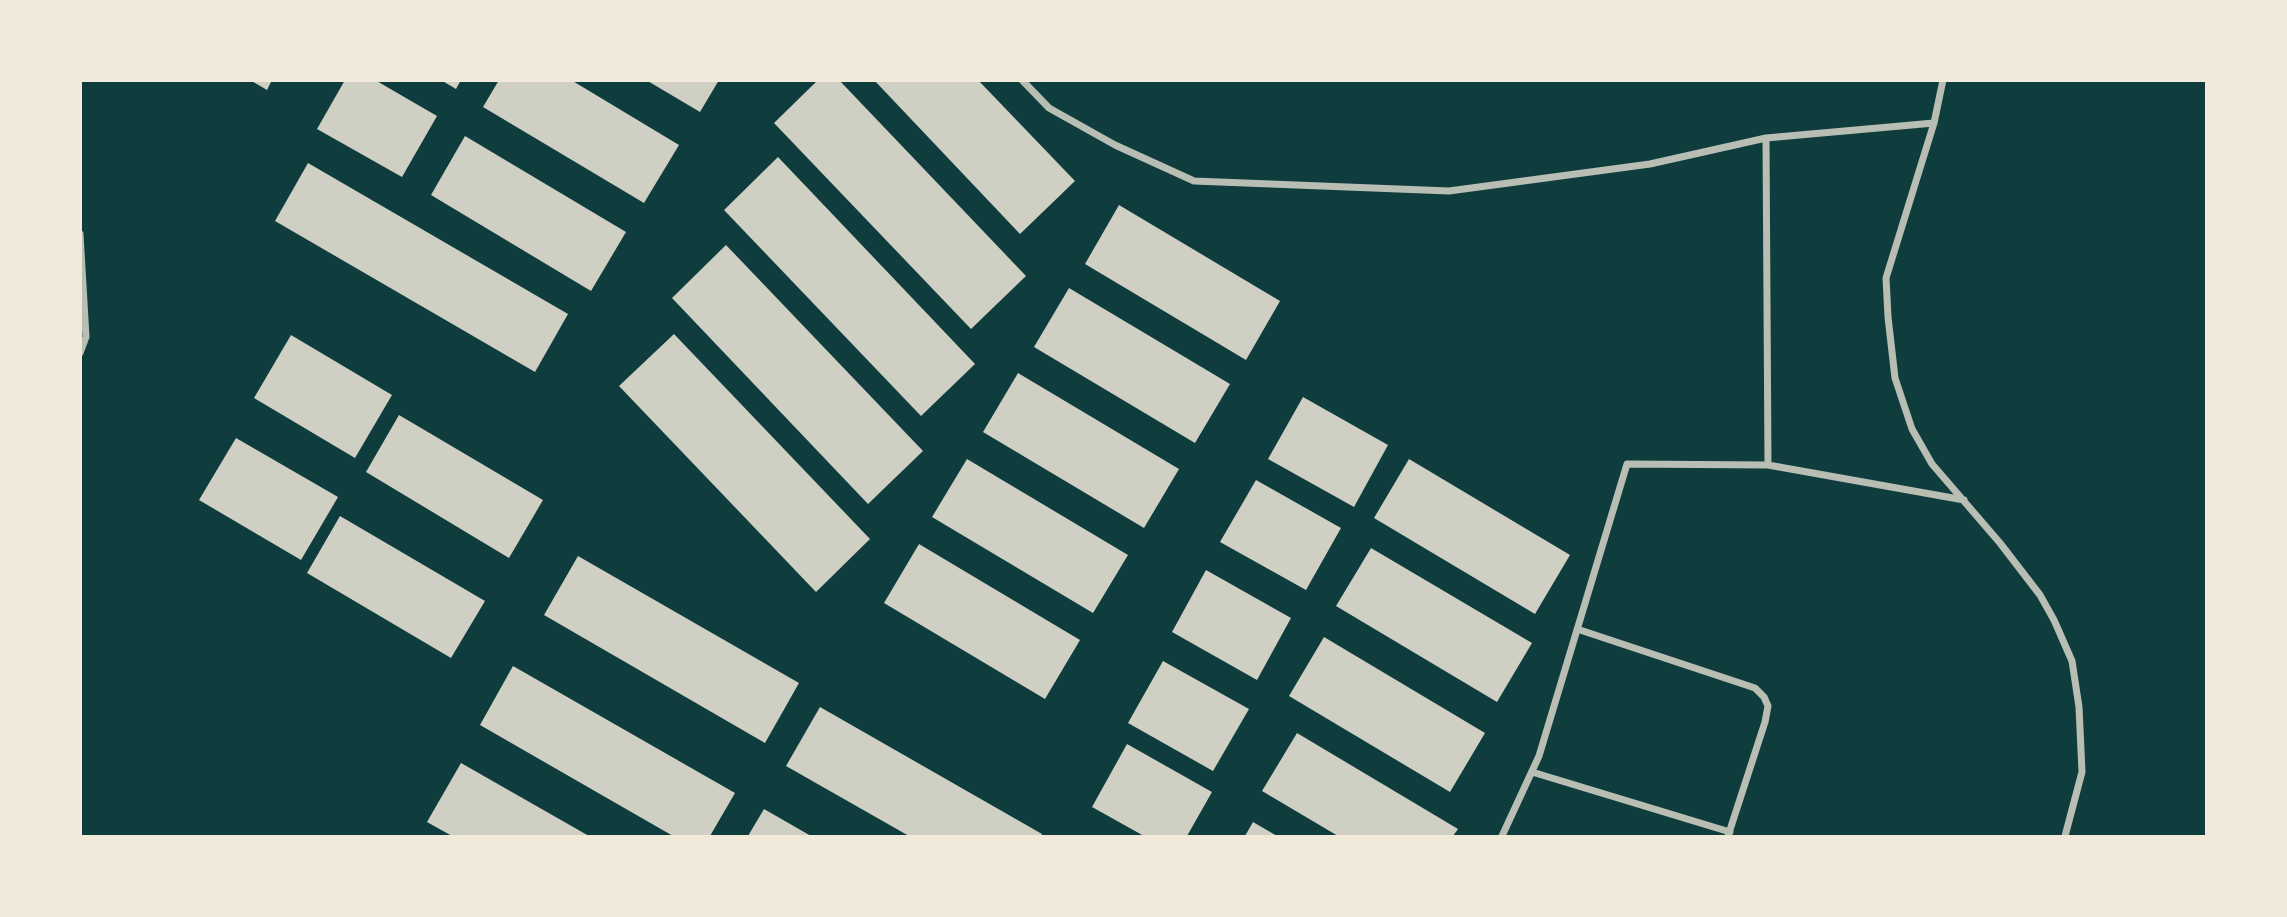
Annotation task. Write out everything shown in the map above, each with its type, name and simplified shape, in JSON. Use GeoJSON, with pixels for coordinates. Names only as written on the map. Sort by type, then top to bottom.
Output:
{"type":"FeatureCollection","features":[{"type":"Feature","properties":{"kind":"street"},"geometry":{"type":"LineString","coordinates":[[1022,80],[1049,108],[1115,145],[1194,181],[1449,191],[1650,164],[1766,138],[1934,123]]}},
{"type":"Feature","properties":{"kind":"street"},"geometry":{"type":"LineString","coordinates":[[1943,80],[1934,123],[1886,278],[1895,378],[1912,429],[1932,464],[2000,543],[2040,596],[2054,620],[2071,661],[2080,707],[2082,772],[2065,836]]}},
{"type":"Feature","properties":{"kind":"street"},"geometry":{"type":"LineString","coordinates":[[1766,138],[1768,465]]}},
{"type":"Feature","properties":{"kind":"street"},"geometry":{"type":"LineString","coordinates":[[80,234],[86,337],[80,353]]}},
{"type":"Feature","properties":{"kind":"street"},"geometry":{"type":"LineString","coordinates":[[1502,836],[1539,756],[1628,464],[1768,465],[1964,500]]}},
{"type":"Feature","properties":{"kind":"street"},"geometry":{"type":"LineString","coordinates":[[1532,772],[1729,834],[1765,722],[1768,706],[1764,696],[1755,688],[1577,629]]}},
{"type":"Feature","properties":{"kind":"building"},"geometry":{"type":"Polygon","coordinates":[[[250,80],[272,80],[267,90],[250,80]]]}},
{"type":"Feature","properties":{"kind":"building"},"geometry":{"type":"Polygon","coordinates":[[[345,80],[375,80],[437,116],[402,177],[317,129],[345,80]]]}},
{"type":"Feature","properties":{"kind":"building"},"geometry":{"type":"Polygon","coordinates":[[[441,80],[461,80],[456,89],[441,80]]]}},
{"type":"Feature","properties":{"kind":"building"},"geometry":{"type":"Polygon","coordinates":[[[499,80],[571,80],[679,145],[644,203],[483,107],[499,80]]]}},
{"type":"Feature","properties":{"kind":"building"},"geometry":{"type":"Polygon","coordinates":[[[646,80],[719,80],[700,112],[646,80]]]}},
{"type":"Feature","properties":{"kind":"building"},"geometry":{"type":"Polygon","coordinates":[[[818,80],[839,80],[1026,276],[971,329],[774,123],[818,80]]]}},
{"type":"Feature","properties":{"kind":"building"},"geometry":{"type":"Polygon","coordinates":[[[874,80],[978,80],[1075,181],[1020,234],[874,80]]]}},
{"type":"Feature","properties":{"kind":"building"},"geometry":{"type":"Polygon","coordinates":[[[465,136],[626,232],[591,291],[431,195],[465,136]]]}},
{"type":"Feature","properties":{"kind":"building"},"geometry":{"type":"Polygon","coordinates":[[[778,157],[975,364],[921,416],[724,210],[778,157]]]}},
{"type":"Feature","properties":{"kind":"building"},"geometry":{"type":"Polygon","coordinates":[[[308,163],[568,314],[535,372],[275,221],[308,163]]]}},
{"type":"Feature","properties":{"kind":"building"},"geometry":{"type":"Polygon","coordinates":[[[1119,205],[1280,301],[1246,360],[1085,264],[1119,205]]]}},
{"type":"Feature","properties":{"kind":"building"},"geometry":{"type":"Polygon","coordinates":[[[726,245],[923,451],[868,504],[672,298],[726,245]]]}},
{"type":"Feature","properties":{"kind":"building"},"geometry":{"type":"Polygon","coordinates":[[[1069,288],[1230,384],[1195,443],[1034,347],[1069,288]]]}},
{"type":"Feature","properties":{"kind":"building"},"geometry":{"type":"Polygon","coordinates":[[[674,334],[870,539],[816,592],[619,386],[674,334]]]}},
{"type":"Feature","properties":{"kind":"building"},"geometry":{"type":"Polygon","coordinates":[[[291,335],[392,395],[355,458],[254,398],[291,335]]]}},
{"type":"Feature","properties":{"kind":"building"},"geometry":{"type":"Polygon","coordinates":[[[1018,373],[1179,469],[1144,528],[983,432],[1018,373]]]}},
{"type":"Feature","properties":{"kind":"building"},"geometry":{"type":"Polygon","coordinates":[[[1303,397],[1388,445],[1354,507],[1268,459],[1303,397]]]}},
{"type":"Feature","properties":{"kind":"building"},"geometry":{"type":"Polygon","coordinates":[[[399,415],[543,500],[509,558],[366,472],[399,415]]]}},
{"type":"Feature","properties":{"kind":"building"},"geometry":{"type":"Polygon","coordinates":[[[236,438],[338,497],[301,560],[199,500],[236,438]]]}},
{"type":"Feature","properties":{"kind":"building"},"geometry":{"type":"Polygon","coordinates":[[[967,459],[1128,555],[1093,613],[932,517],[967,459]]]}},
{"type":"Feature","properties":{"kind":"building"},"geometry":{"type":"Polygon","coordinates":[[[1409,459],[1570,555],[1535,614],[1374,518],[1409,459]]]}},
{"type":"Feature","properties":{"kind":"building"},"geometry":{"type":"Polygon","coordinates":[[[1256,480],[1341,528],[1306,590],[1220,542],[1256,480]]]}},
{"type":"Feature","properties":{"kind":"building"},"geometry":{"type":"Polygon","coordinates":[[[340,516],[485,601],[451,658],[307,573],[340,516]]]}},
{"type":"Feature","properties":{"kind":"building"},"geometry":{"type":"Polygon","coordinates":[[[919,544],[1080,640],[1045,699],[884,603],[919,544]]]}},
{"type":"Feature","properties":{"kind":"building"},"geometry":{"type":"Polygon","coordinates":[[[1371,548],[1532,643],[1497,702],[1336,606],[1371,548]]]}},
{"type":"Feature","properties":{"kind":"building"},"geometry":{"type":"Polygon","coordinates":[[[578,556],[799,683],[765,743],[544,615],[578,556]]]}},
{"type":"Feature","properties":{"kind":"building"},"geometry":{"type":"Polygon","coordinates":[[[1206,570],[1291,618],[1257,680],[1172,632],[1206,570]]]}},
{"type":"Feature","properties":{"kind":"building"},"geometry":{"type":"Polygon","coordinates":[[[1324,637],[1485,733],[1450,792],[1289,696],[1324,637]]]}},
{"type":"Feature","properties":{"kind":"building"},"geometry":{"type":"Polygon","coordinates":[[[1163,661],[1249,709],[1213,771],[1128,723],[1163,661]]]}},
{"type":"Feature","properties":{"kind":"building"},"geometry":{"type":"Polygon","coordinates":[[[513,666],[735,793],[710,836],[673,836],[480,725],[513,666]]]}},
{"type":"Feature","properties":{"kind":"building"},"geometry":{"type":"Polygon","coordinates":[[[820,707],[1042,834],[1041,836],[909,836],[786,766],[820,707]]]}},
{"type":"Feature","properties":{"kind":"building"},"geometry":{"type":"Polygon","coordinates":[[[1297,733],[1458,829],[1453,836],[1338,836],[1262,791],[1297,733]]]}},
{"type":"Feature","properties":{"kind":"building"},"geometry":{"type":"Polygon","coordinates":[[[1127,744],[1212,792],[1187,836],[1144,836],[1092,807],[1127,744]]]}},
{"type":"Feature","properties":{"kind":"building"},"geometry":{"type":"Polygon","coordinates":[[[461,763],[589,836],[452,836],[427,822],[461,763]]]}},
{"type":"Feature","properties":{"kind":"building"},"geometry":{"type":"Polygon","coordinates":[[[764,809],[811,836],[748,836],[764,809]]]}},
{"type":"Feature","properties":{"kind":"building"},"geometry":{"type":"Polygon","coordinates":[[[1253,822],[1277,836],[1245,836],[1253,822]]]}}]}
